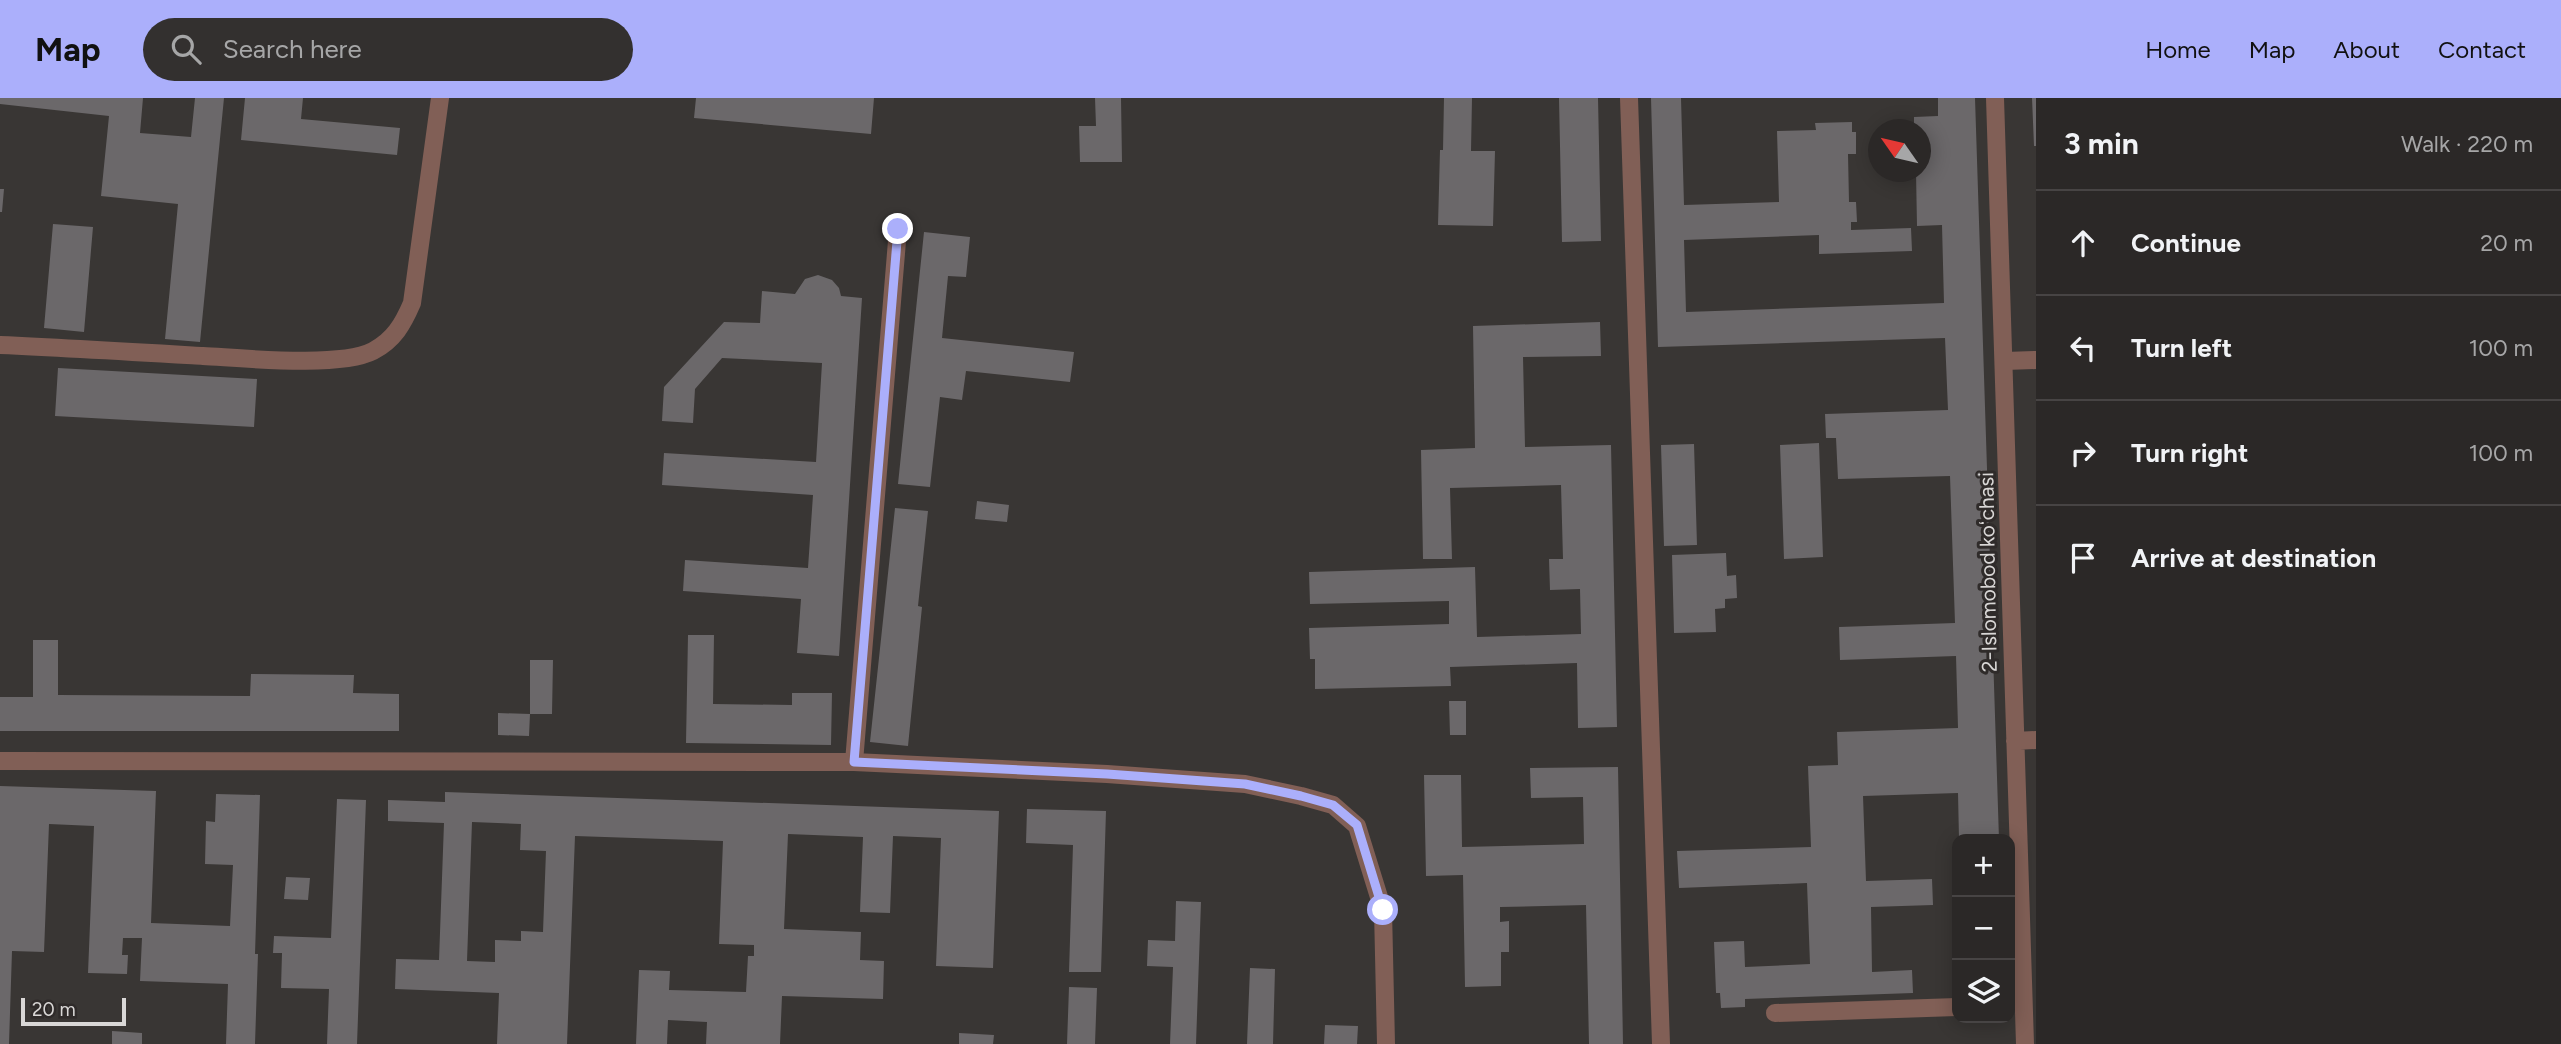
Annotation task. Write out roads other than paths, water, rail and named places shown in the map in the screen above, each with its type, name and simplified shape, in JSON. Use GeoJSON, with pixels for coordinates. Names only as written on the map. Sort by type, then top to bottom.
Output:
{"type":"FeatureCollection","features":[{"type":"Feature","properties":{"kind":"street"},"geometry":{"type":"LineString","coordinates":[[0,345],[272,360],[347,359],[371,352],[392,338],[404,323],[412,303],[440,98]]}},
{"type":"Feature","properties":{"kind":"street"},"geometry":{"type":"LineString","coordinates":[[1629,98],[1661,1044]]}},
{"type":"Feature","properties":{"kind":"street","name":"2-Islomobod koʻchasi"},"geometry":{"type":"LineString","coordinates":[[1996,98],[2015,741],[2017,1005],[2028,1033]]}},
{"type":"Feature","properties":{"kind":"street"},"geometry":{"type":"LineString","coordinates":[[854,762],[898,229]]}},
{"type":"Feature","properties":{"kind":"street"},"geometry":{"type":"LineString","coordinates":[[2005,361],[2036,360]]}},
{"type":"Feature","properties":{"kind":"street"},"geometry":{"type":"LineString","coordinates":[[2015,741],[2036,740]]}},
{"type":"Feature","properties":{"kind":"street"},"geometry":{"type":"LineString","coordinates":[[0,761],[854,762],[1107,774],[1245,784],[1333,805],[1357,825],[1383,910],[1386,1044]]}},
{"type":"Feature","properties":{"kind":"street"},"geometry":{"type":"LineString","coordinates":[[1774,1013],[1952,1007]]}}]}
